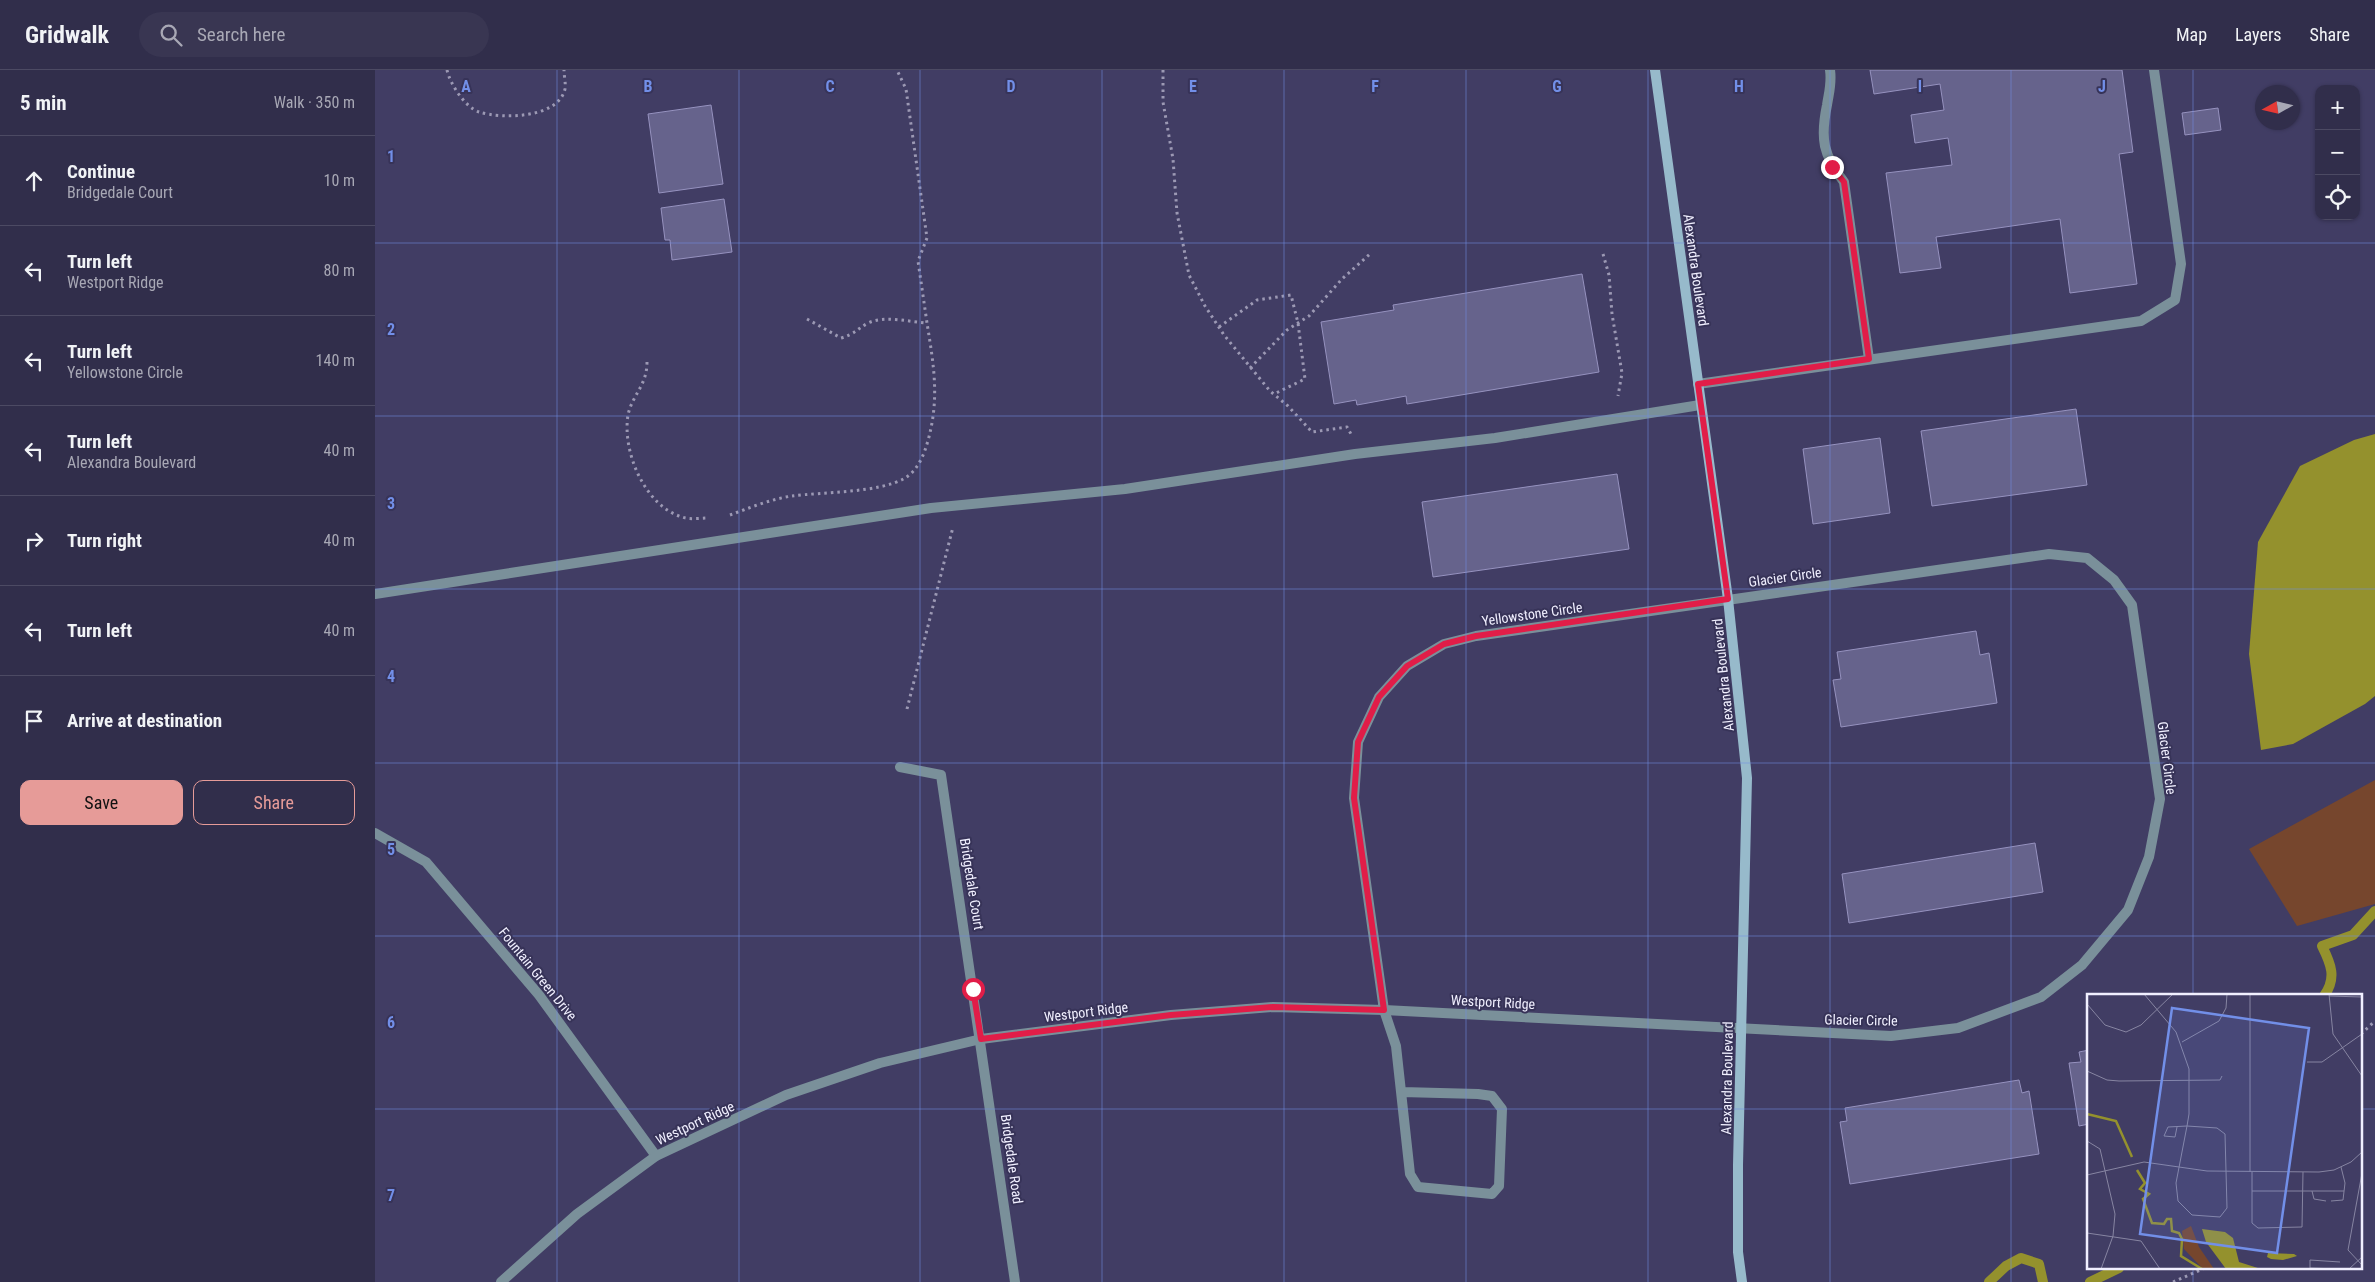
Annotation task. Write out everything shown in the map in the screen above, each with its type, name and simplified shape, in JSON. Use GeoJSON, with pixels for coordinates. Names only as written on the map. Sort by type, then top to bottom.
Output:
{"type":"FeatureCollection","features":[{"type":"Feature","properties":{"kind":"street","name":"Alexandra Boulevard"},"geometry":{"type":"LineString","coordinates":[[1655,70],[1728,599],[1747,778],[1738,1252],[1742,1282]]}},
{"type":"Feature","properties":{"kind":"street"},"geometry":{"type":"LineString","coordinates":[[1830,70],[1832,83],[1822,134],[1824,148],[1832,167],[1844,182],[1869,359]]}},
{"type":"Feature","properties":{"kind":"street"},"geometry":{"type":"LineString","coordinates":[[1698,384],[2141,321],[2175,300],[2181,264],[2153,70]]}},
{"type":"Feature","properties":{"kind":"street"},"geometry":{"type":"LineString","coordinates":[[375,594],[959,505],[1125,489],[1355,454],[1495,438],[1700,405]]}},
{"type":"Feature","properties":{"kind":"street","name":"Glacier Circle"},"geometry":{"type":"LineString","coordinates":[[1728,599],[2049,554],[2087,558],[2114,580],[2132,605],[2160,799],[2149,857],[2128,910],[2082,965],[2041,997],[1958,1028],[1891,1036],[1741,1030]]}},
{"type":"Feature","properties":{"kind":"street","name":"Yellowstone Circle"},"geometry":{"type":"LineString","coordinates":[[1402,1092],[1492,1096],[1502,1110],[1499,1186],[1492,1194],[1418,1187],[1411,1174],[1396,1046],[1384,1010],[1354,798],[1358,742],[1379,697],[1407,666],[1444,644],[1476,636],[1728,599]]}},
{"type":"Feature","properties":{"kind":"street","name":"Bridgedale Court"},"geometry":{"type":"LineString","coordinates":[[900,767],[941,776],[981,1039]]}},
{"type":"Feature","properties":{"kind":"street","name":"Fountain Green Drive"},"geometry":{"type":"LineString","coordinates":[[375,833],[426,862],[444,882],[539,995],[656,1156]]}},
{"type":"Feature","properties":{"kind":"street","name":"Westport Ridge"},"geometry":{"type":"LineString","coordinates":[[501,1282],[577,1214],[656,1156],[785,1095],[880,1063],[981,1039],[1171,1015],[1273,1007],[1384,1010],[1741,1030]]}},
{"type":"Feature","properties":{"kind":"street","name":"Bridgedale Road"},"geometry":{"type":"LineString","coordinates":[[981,1039],[1015,1282]]}},
{"type":"Feature","properties":{"kind":"path"},"geometry":{"type":"LineString","coordinates":[[447,70],[448,77],[465,101],[478,111],[505,116],[532,114],[552,107],[565,90],[564,70]]}},
{"type":"Feature","properties":{"kind":"path"},"geometry":{"type":"LineString","coordinates":[[729,515],[790,496],[881,486],[905,479],[918,466],[933,423],[936,393],[918,261],[927,238],[906,89],[897,70]]}},
{"type":"Feature","properties":{"kind":"path"},"geometry":{"type":"LineString","coordinates":[[1163,70],[1163,102],[1173,160],[1177,213],[1189,275],[1219,327],[1250,368],[1274,394],[1312,432],[1347,427],[1355,441]]}},
{"type":"Feature","properties":{"kind":"path"},"geometry":{"type":"LineString","coordinates":[[1250,368],[1287,330],[1309,316],[1341,278],[1371,253]]}},
{"type":"Feature","properties":{"kind":"path"},"geometry":{"type":"LineString","coordinates":[[1603,254],[1609,275],[1612,314],[1622,373],[1616,404]]}},
{"type":"Feature","properties":{"kind":"path"},"geometry":{"type":"LineString","coordinates":[[1219,327],[1257,300],[1291,295],[1299,323],[1305,379],[1274,394]]}},
{"type":"Feature","properties":{"kind":"path"},"geometry":{"type":"LineString","coordinates":[[807,319],[841,338],[854,334],[867,323],[881,319],[927,323]]}},
{"type":"Feature","properties":{"kind":"path"},"geometry":{"type":"LineString","coordinates":[[647,362],[647,375],[628,415],[630,450],[640,481],[662,506],[683,518],[711,518]]}},
{"type":"Feature","properties":{"kind":"path"},"geometry":{"type":"LineString","coordinates":[[907,708],[959,505]]}},
{"type":"Feature","properties":{"kind":"path"},"geometry":{"type":"LineString","coordinates":[[2363,1032],[2375,1021]]}},
{"type":"Feature","properties":{"kind":"path"},"geometry":{"type":"LineString","coordinates":[[2173,1282],[2200,1270]]}},
{"type":"Feature","properties":{"kind":"shaded area"},"geometry":{"type":"Polygon","coordinates":[[[2375,434],[2375,696],[2365,704],[2293,744],[2261,750],[2249,654],[2258,542],[2300,466],[2354,440],[2375,434]]]}},
{"type":"Feature","properties":{"kind":"shaded area"},"geometry":{"type":"Polygon","coordinates":[[[2375,780],[2375,904],[2297,926],[2249,849],[2375,780]]]}},
{"type":"Feature","properties":{"kind":"building"},"geometry":{"type":"Polygon","coordinates":[[[1870,70],[2122,70],[2133,152],[2119,154],[2137,284],[2070,293],[2060,219],[1936,237],[1941,268],[1900,273],[1886,173],[1952,165],[1948,138],[1915,143],[1911,115],[1944,110],[1940,84],[1874,94],[1870,70]]]}},
{"type":"Feature","properties":{"kind":"building"},"geometry":{"type":"Polygon","coordinates":[[[711,105],[723,184],[659,193],[648,114],[711,105]]]}},
{"type":"Feature","properties":{"kind":"building"},"geometry":{"type":"Polygon","coordinates":[[[2218,108],[2221,130],[2185,135],[2182,113],[2218,108]]]}},
{"type":"Feature","properties":{"kind":"building"},"geometry":{"type":"Polygon","coordinates":[[[724,199],[732,252],[672,260],[670,240],[665,240],[661,208],[724,199]]]}},
{"type":"Feature","properties":{"kind":"building"},"geometry":{"type":"Polygon","coordinates":[[[1582,274],[1599,372],[1407,404],[1406,396],[1357,405],[1356,400],[1334,404],[1321,322],[1394,310],[1393,305],[1582,274]]]}},
{"type":"Feature","properties":{"kind":"building"},"geometry":{"type":"Polygon","coordinates":[[[2076,409],[2087,485],[1932,506],[1921,431],[2076,409]]]}},
{"type":"Feature","properties":{"kind":"building"},"geometry":{"type":"Polygon","coordinates":[[[1880,438],[1890,513],[1813,524],[1803,449],[1880,438]]]}},
{"type":"Feature","properties":{"kind":"building"},"geometry":{"type":"Polygon","coordinates":[[[1617,474],[1629,549],[1433,577],[1422,502],[1617,474]]]}},
{"type":"Feature","properties":{"kind":"building"},"geometry":{"type":"Polygon","coordinates":[[[1976,631],[1980,655],[1989,653],[1997,703],[1841,727],[1833,680],[1841,679],[1837,652],[1976,631]]]}},
{"type":"Feature","properties":{"kind":"building"},"geometry":{"type":"Polygon","coordinates":[[[2035,843],[2043,892],[1849,923],[1842,874],[2035,843]]]}},
{"type":"Feature","properties":{"kind":"building"},"geometry":{"type":"Polygon","coordinates":[[[2087,1050],[2087,1124],[2079,1126],[2069,1063],[2081,1062],[2079,1052],[2087,1050]]]}},
{"type":"Feature","properties":{"kind":"building"},"geometry":{"type":"Polygon","coordinates":[[[2019,1080],[2022,1093],[2029,1091],[2039,1154],[1850,1184],[1840,1122],[1847,1121],[1845,1108],[2019,1080]]]}},
{"type":"Feature","properties":{"kind":"waterway"},"geometry":{"type":"LineString","coordinates":[[2325,994],[2330,983],[2331,971],[2322,946],[2353,935],[2375,911]]}},
{"type":"Feature","properties":{"kind":"waterway"},"geometry":{"type":"LineString","coordinates":[[1989,1282],[2006,1266],[2021,1258],[2039,1264],[2043,1282]]}},
{"type":"Feature","properties":{"kind":"waterway"},"geometry":{"type":"LineString","coordinates":[[2090,1282],[2115,1270]]}},
{"type":"Feature","properties":{"kind":"route"},"geometry":{"type":"LineString","coordinates":[[973,989],[981,1039],[1171,1015],[1273,1007],[1384,1010],[1354,798],[1358,742],[1379,697],[1407,666],[1444,644],[1476,636],[1728,599],[1698,384],[1869,359],[1844,182],[1832,167]]}}]}
